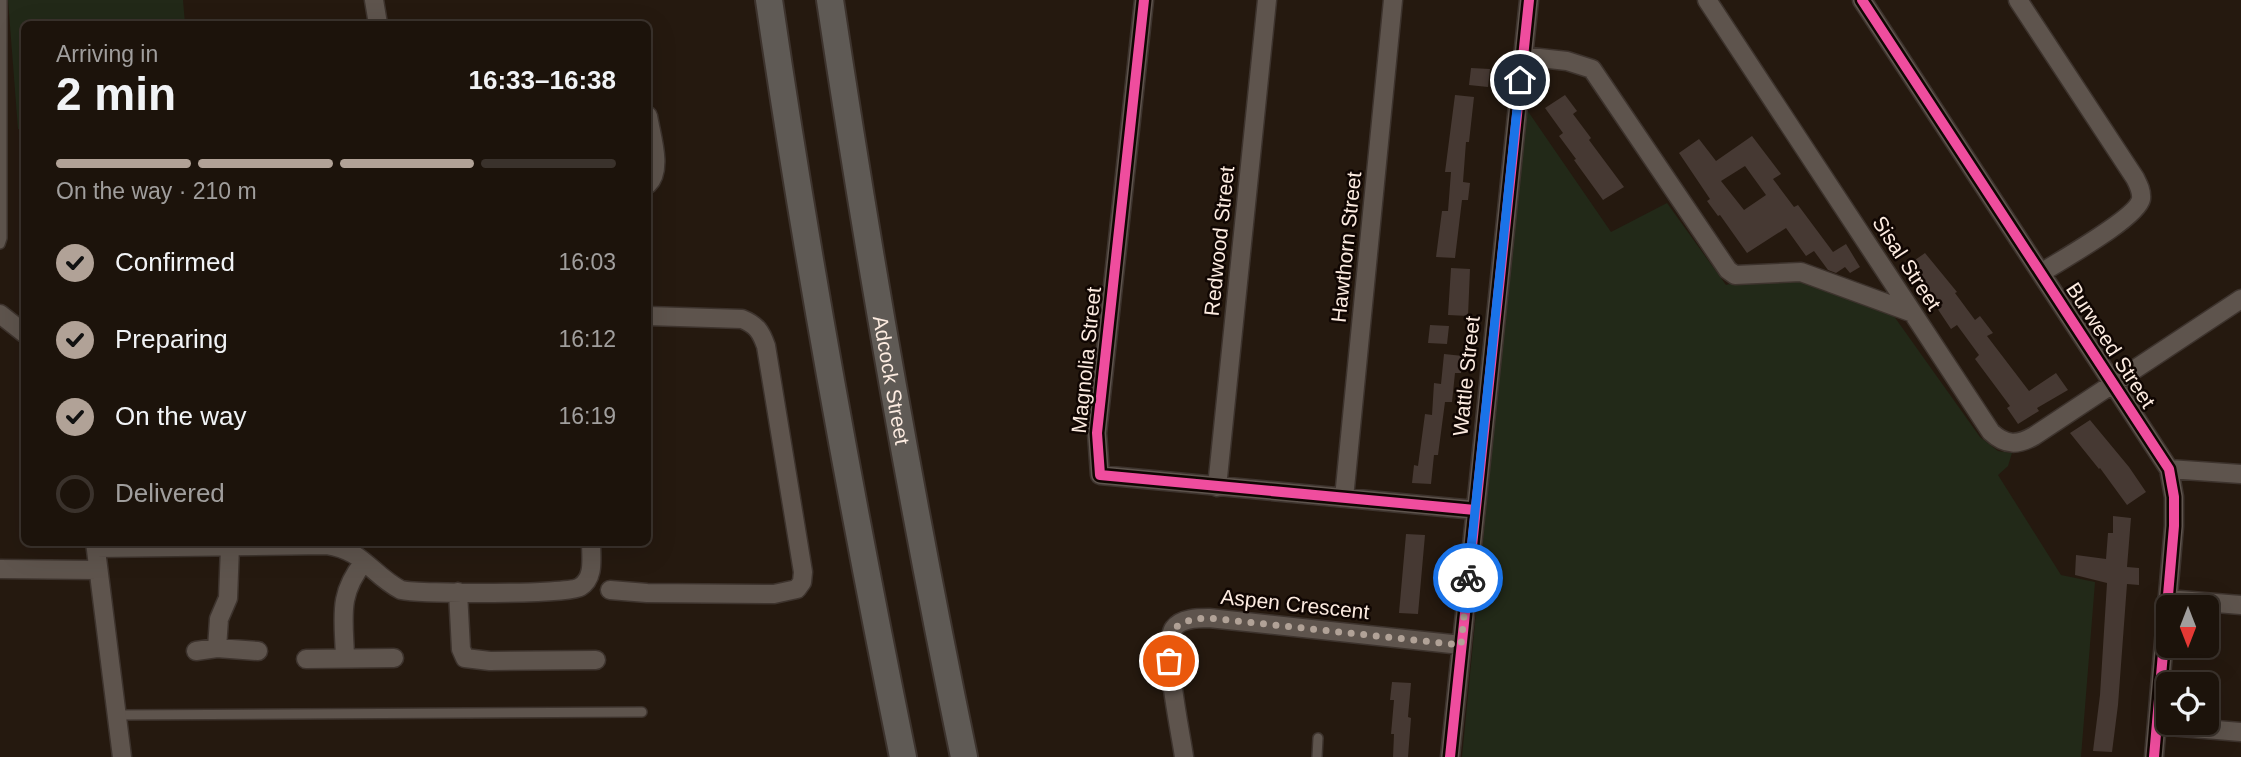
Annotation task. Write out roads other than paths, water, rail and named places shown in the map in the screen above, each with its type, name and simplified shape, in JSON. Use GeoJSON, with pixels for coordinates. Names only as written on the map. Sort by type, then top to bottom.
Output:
{"type":"FeatureCollection","features":[{"type":"Feature","properties":{"kind":"main road"},"geometry":{"type":"LineString","coordinates":[[769,0],[794,172],[833,396],[903,757]]}},
{"type":"Feature","properties":{"kind":"main road","name":"Adcock Street"},"geometry":{"type":"LineString","coordinates":[[830,0],[900,430],[964,757]]}},
{"type":"Feature","properties":{"kind":"street"},"geometry":{"type":"LineString","coordinates":[[374,0],[378,21]]}},
{"type":"Feature","properties":{"kind":"street","name":"Magnolia Street"},"geometry":{"type":"LineString","coordinates":[[1144,0],[1097,433],[1100,475],[1475,510]]}},
{"type":"Feature","properties":{"kind":"street","name":"Redwood Street"},"geometry":{"type":"LineString","coordinates":[[1217,487],[1266,0]]}},
{"type":"Feature","properties":{"kind":"street","name":"Hawthorn Street"},"geometry":{"type":"LineString","coordinates":[[1345,498],[1393,0]]}},
{"type":"Feature","properties":{"kind":"street","name":"Wattle Street"},"geometry":{"type":"LineString","coordinates":[[1450,757],[1529,0]]}},
{"type":"Feature","properties":{"kind":"street","name":"Sisal Street"},"geometry":{"type":"LineString","coordinates":[[1707,0],[1991,432],[2007,443],[2017,443],[2034,436],[2241,299]]}},
{"type":"Feature","properties":{"kind":"street","name":"Burweed Street"},"geometry":{"type":"LineString","coordinates":[[1862,0],[2169,469],[2175,527],[2168,595]]}},
{"type":"Feature","properties":{"kind":"street"},"geometry":{"type":"LineString","coordinates":[[2018,0],[2141,190],[2138,207],[2131,215],[2041,273]]}},
{"type":"Feature","properties":{"kind":"street"},"geometry":{"type":"LineString","coordinates":[[1522,56],[1567,61],[1592,69],[1719,259],[1735,275],[1801,272],[1913,313]]}},
{"type":"Feature","properties":{"kind":"street"},"geometry":{"type":"LineString","coordinates":[[651,140],[654,163],[651,179]]}},
{"type":"Feature","properties":{"kind":"street"},"geometry":{"type":"LineString","coordinates":[[0,314],[21,331]]}},
{"type":"Feature","properties":{"kind":"street"},"geometry":{"type":"LineString","coordinates":[[610,590],[646,593],[774,594],[797,589],[802,582],[803,572],[766,346],[761,332],[743,319],[651,316]]}},
{"type":"Feature","properties":{"kind":"street"},"geometry":{"type":"LineString","coordinates":[[2169,469],[2241,474]]}},
{"type":"Feature","properties":{"kind":"street"},"geometry":{"type":"LineString","coordinates":[[95,546],[122,757]]}},
{"type":"Feature","properties":{"kind":"street"},"geometry":{"type":"LineString","coordinates":[[162,546],[278,546]]}},
{"type":"Feature","properties":{"kind":"street"},"geometry":{"type":"LineString","coordinates":[[331,546],[358,552],[391,585],[401,590],[553,592],[579,588],[588,579],[592,546]]}},
{"type":"Feature","properties":{"kind":"street"},"geometry":{"type":"LineString","coordinates":[[217,648],[219,619],[228,598],[230,547]]}},
{"type":"Feature","properties":{"kind":"street"},"geometry":{"type":"LineString","coordinates":[[345,658],[345,594],[358,552]]}},
{"type":"Feature","properties":{"kind":"street"},"geometry":{"type":"LineString","coordinates":[[0,569],[98,570]]}},
{"type":"Feature","properties":{"kind":"street"},"geometry":{"type":"LineString","coordinates":[[458,592],[461,649],[465,658],[490,661],[596,660]]}},
{"type":"Feature","properties":{"kind":"street"},"geometry":{"type":"LineString","coordinates":[[2219,604],[2241,605]]}},
{"type":"Feature","properties":{"kind":"street","name":"Aspen Crescent"},"geometry":{"type":"LineString","coordinates":[[1184,757],[1168,649],[1174,628],[1181,622],[1209,618],[1461,645]]}},
{"type":"Feature","properties":{"kind":"street"},"geometry":{"type":"LineString","coordinates":[[196,651],[217,648],[258,651]]}},
{"type":"Feature","properties":{"kind":"street"},"geometry":{"type":"LineString","coordinates":[[306,659],[394,658]]}},
{"type":"Feature","properties":{"kind":"street"},"geometry":{"type":"LineString","coordinates":[[2219,730],[2241,732]]}},
{"type":"Feature","properties":{"kind":"street","name":"Burweed Street"},"geometry":{"type":"LineString","coordinates":[[2154,757],[2156,735]]}},
{"type":"Feature","properties":{"kind":"lane"},"geometry":{"type":"LineString","coordinates":[[0,244],[2,0]]}},
{"type":"Feature","properties":{"kind":"lane"},"geometry":{"type":"LineString","coordinates":[[116,715],[642,712]]}},
{"type":"Feature","properties":{"kind":"lane"},"geometry":{"type":"LineString","coordinates":[[1317,757],[1318,738]]}}]}
